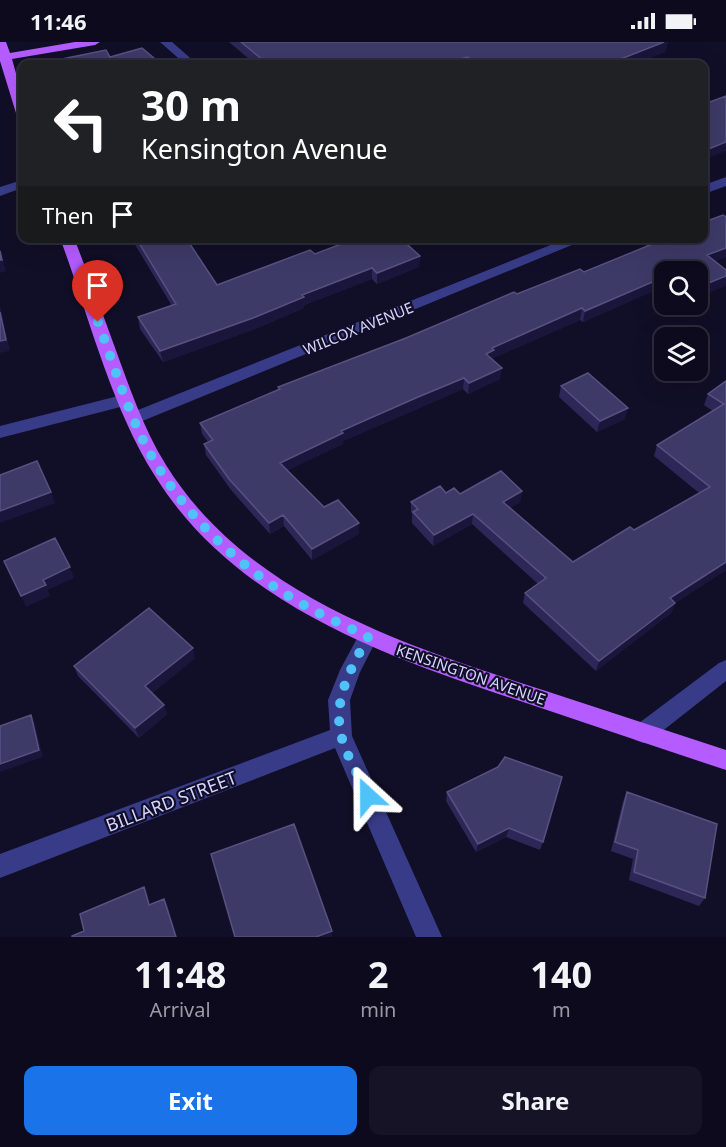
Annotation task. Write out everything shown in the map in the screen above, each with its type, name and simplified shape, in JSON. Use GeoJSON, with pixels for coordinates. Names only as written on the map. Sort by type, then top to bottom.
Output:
{"type":"FeatureCollection","features":[{"type":"Feature","properties":{"kind":"main road"},"geometry":{"type":"LineString","coordinates":[[1,42],[2,58],[18,102]]}},
{"type":"Feature","properties":{"kind":"main road"},"geometry":{"type":"LineString","coordinates":[[2,58],[95,42]]}},
{"type":"Feature","properties":{"kind":"main road","name":"KENSINGTON AVENUE"},"geometry":{"type":"LineString","coordinates":[[69,243],[126,400],[145,443],[172,488],[209,532],[254,571],[301,603],[368,637],[452,669],[726,760]]}},
{"type":"Feature","properties":{"kind":"street"},"geometry":{"type":"LineString","coordinates":[[165,42],[186,60]]}},
{"type":"Feature","properties":{"kind":"street"},"geometry":{"type":"LineString","coordinates":[[708,188],[726,181]]}},
{"type":"Feature","properties":{"kind":"street"},"geometry":{"type":"LineString","coordinates":[[0,192],[18,185]]}},
{"type":"Feature","properties":{"kind":"street","name":"WILCOX AVENUE"},"geometry":{"type":"LineString","coordinates":[[134,418],[570,243]]}},
{"type":"Feature","properties":{"kind":"street"},"geometry":{"type":"LineString","coordinates":[[0,432],[126,400]]}},
{"type":"Feature","properties":{"kind":"street"},"geometry":{"type":"LineString","coordinates":[[368,637],[350,670],[339,700],[341,736],[429,937]]}},
{"type":"Feature","properties":{"kind":"street"},"geometry":{"type":"LineString","coordinates":[[643,733],[726,669]]}},
{"type":"Feature","properties":{"kind":"street","name":"BILLARD STREET"},"geometry":{"type":"LineString","coordinates":[[0,866],[341,736]]}},
{"type":"Feature","properties":{"kind":"building"},"geometry":{"type":"Polygon","coordinates":[[[241,42],[664,42],[618,60],[473,60],[467,57],[456,60],[263,60],[241,42]]]}},
{"type":"Feature","properties":{"kind":"building"},"geometry":{"type":"Polygon","coordinates":[[[142,48],[156,60],[57,60],[106,50],[110,57],[142,48]]]}},
{"type":"Feature","properties":{"kind":"building"},"geometry":{"type":"Polygon","coordinates":[[[726,96],[726,142],[708,149],[708,103],[726,96]]]}},
{"type":"Feature","properties":{"kind":"building"},"geometry":{"type":"Polygon","coordinates":[[[723,215],[726,217],[726,248],[707,255],[726,270],[726,276],[708,283],[708,261],[654,261],[654,281],[585,311],[582,308],[492,348],[494,350],[486,354],[502,368],[469,383],[464,378],[418,397],[341,431],[343,433],[280,463],[324,507],[338,500],[359,523],[312,549],[283,515],[269,523],[229,479],[204,444],[213,440],[200,423],[280,389],[278,387],[406,338],[514,292],[517,294],[580,269],[584,272],[650,245],[647,243],[708,243],[708,221],[723,215]]]}},
{"type":"Feature","properties":{"kind":"building"},"geometry":{"type":"Polygon","coordinates":[[[139,243],[189,243],[217,285],[310,250],[315,254],[344,243],[406,243],[420,256],[377,273],[372,268],[302,295],[304,297],[253,318],[160,351],[138,317],[176,304],[139,243]]]}},
{"type":"Feature","properties":{"kind":"building"},"geometry":{"type":"Polygon","coordinates":[[[0,312],[6,340],[0,341],[0,312]]]}},
{"type":"Feature","properties":{"kind":"building"},"geometry":{"type":"Polygon","coordinates":[[[588,373],[628,408],[600,421],[561,386],[588,373]]]}},
{"type":"Feature","properties":{"kind":"building"},"geometry":{"type":"Polygon","coordinates":[[[726,381],[726,562],[670,598],[675,603],[599,661],[525,593],[546,578],[473,514],[434,535],[413,512],[418,509],[411,502],[440,486],[446,493],[454,488],[460,494],[501,471],[522,491],[503,502],[573,562],[630,527],[634,530],[710,487],[657,445],[724,404],[708,394],[726,381]]]}},
{"type":"Feature","properties":{"kind":"building"},"geometry":{"type":"Polygon","coordinates":[[[37,461],[51,492],[0,511],[0,475],[37,461]]]}},
{"type":"Feature","properties":{"kind":"building"},"geometry":{"type":"Polygon","coordinates":[[[55,538],[70,567],[43,580],[46,585],[21,596],[4,561],[55,538]]]}},
{"type":"Feature","properties":{"kind":"building"},"geometry":{"type":"Polygon","coordinates":[[[149,608],[193,648],[145,686],[164,705],[135,728],[74,666],[149,608]]]}},
{"type":"Feature","properties":{"kind":"building"},"geometry":{"type":"Polygon","coordinates":[[[31,715],[39,750],[0,764],[0,726],[31,715]]]}},
{"type":"Feature","properties":{"kind":"building"},"geometry":{"type":"Polygon","coordinates":[[[505,757],[562,777],[543,842],[509,828],[478,844],[447,792],[498,767],[505,757]]]}},
{"type":"Feature","properties":{"kind":"building"},"geometry":{"type":"Polygon","coordinates":[[[627,792],[717,824],[705,898],[634,872],[638,850],[615,842],[627,792]]]}},
{"type":"Feature","properties":{"kind":"building"},"geometry":{"type":"Polygon","coordinates":[[[294,824],[332,931],[316,937],[235,937],[211,854],[294,824]]]}},
{"type":"Feature","properties":{"kind":"building"},"geometry":{"type":"Polygon","coordinates":[[[144,887],[149,905],[164,899],[176,937],[72,937],[84,931],[80,914],[144,887]]]}},
{"type":"Feature","properties":{"kind":"route"},"geometry":{"type":"LineString","coordinates":[[98,322],[126,400],[145,443],[172,488],[209,532],[254,571],[301,603],[368,637],[350,670],[339,700],[341,736],[368,796]]}}]}
